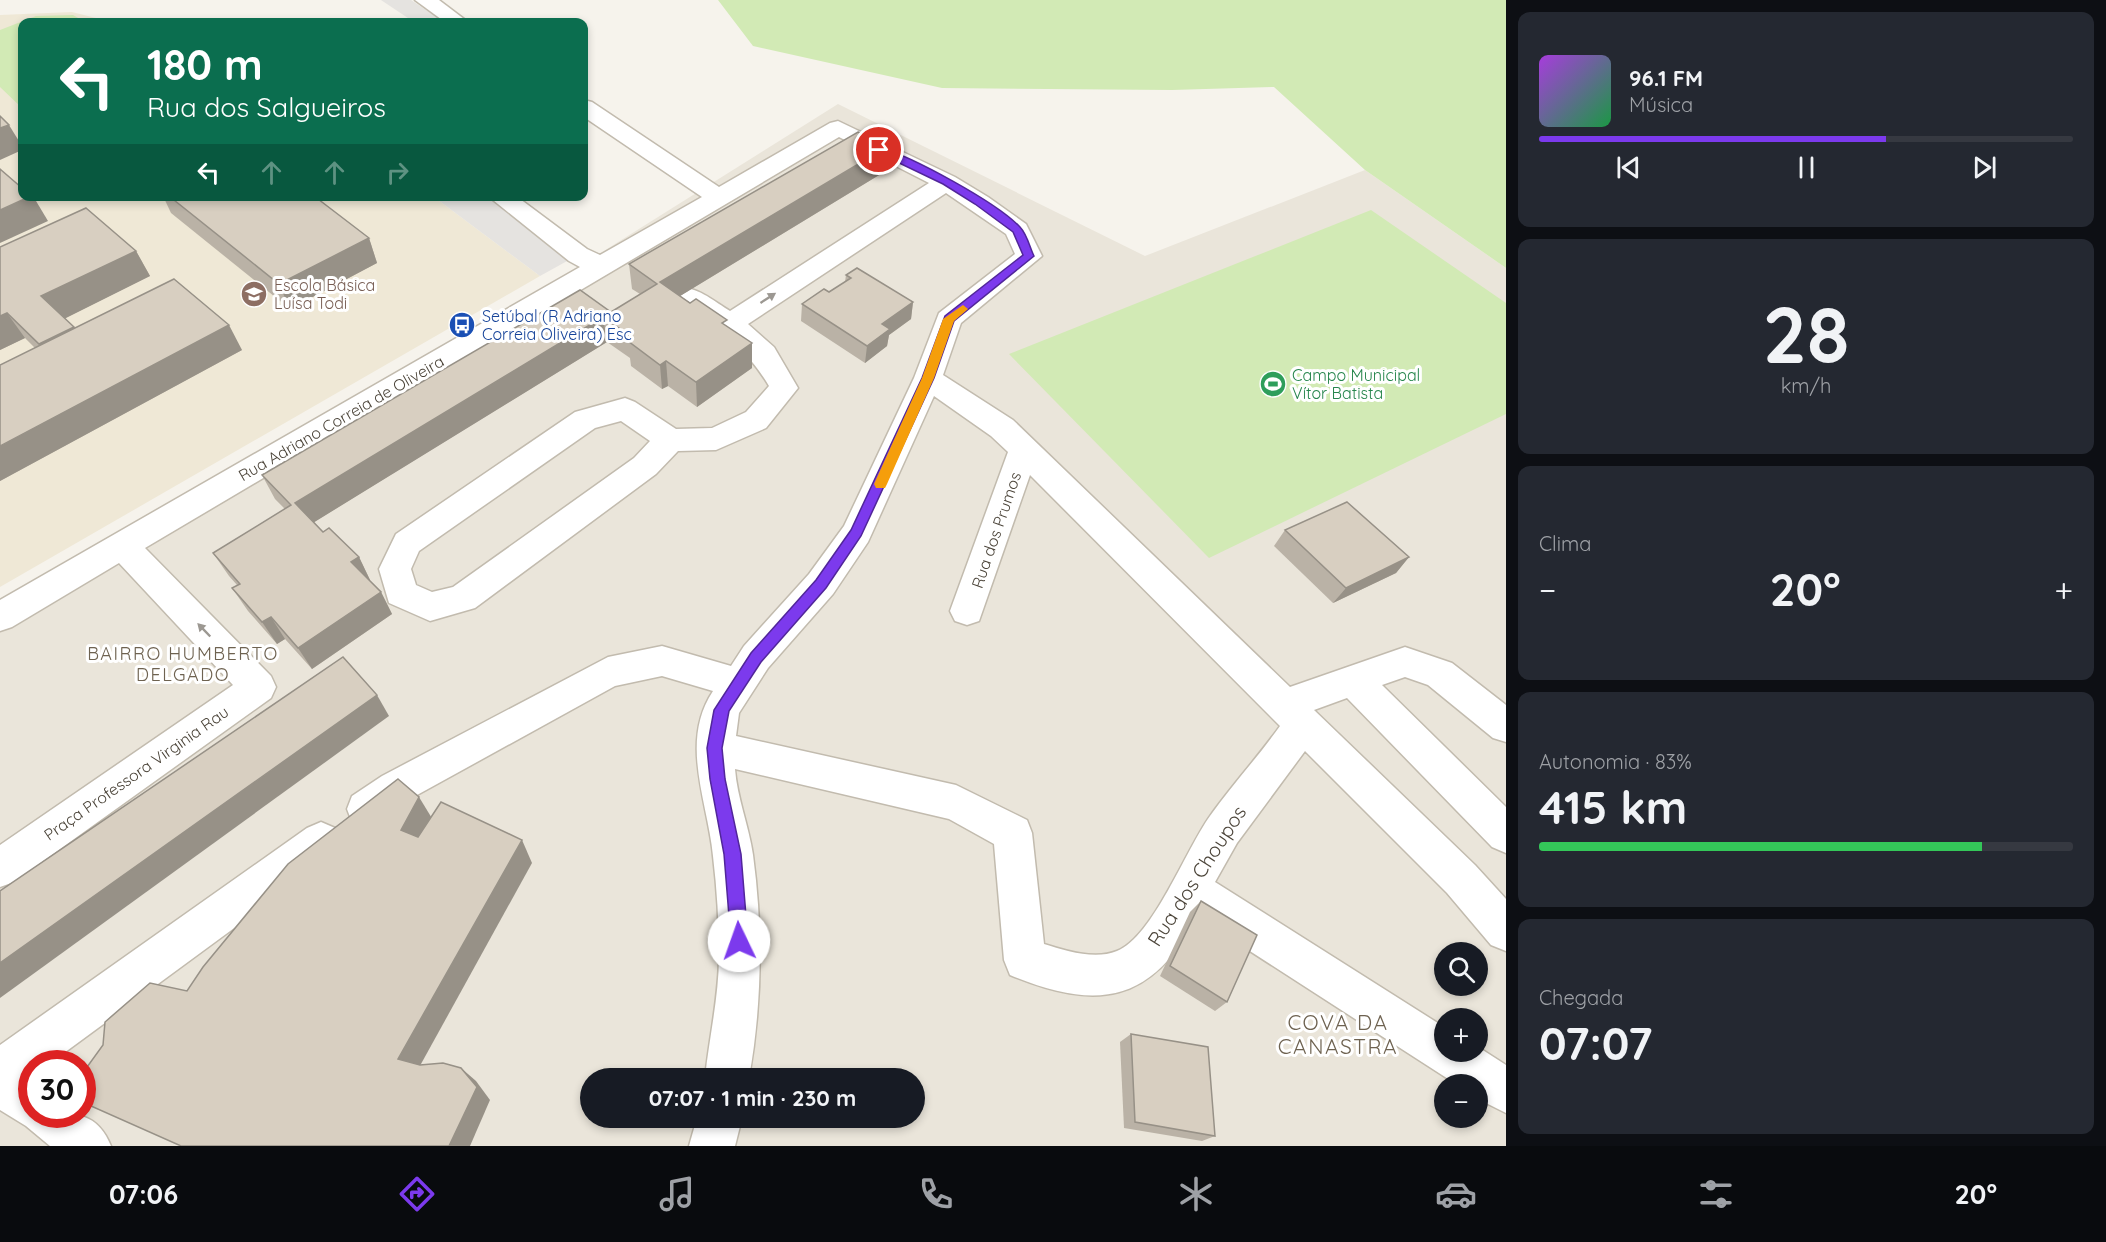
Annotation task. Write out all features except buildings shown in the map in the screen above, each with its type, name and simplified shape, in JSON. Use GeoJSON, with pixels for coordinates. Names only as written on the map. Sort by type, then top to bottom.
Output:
{"type":"FeatureCollection","features":[{"type":"Feature","properties":{"kind":"street"},"geometry":{"type":"LineString","coordinates":[[425,0],[450,18]]}},
{"type":"Feature","properties":{"kind":"street"},"geometry":{"type":"LineString","coordinates":[[588,110],[717,196]]}},
{"type":"Feature","properties":{"kind":"street","name":"Rua Adriano Correia de Oliveira"},"geometry":{"type":"LineString","coordinates":[[0,618],[717,196],[837,128],[946,182]]}},
{"type":"Feature","properties":{"kind":"street"},"geometry":{"type":"LineString","coordinates":[[729,1068],[734,1034],[740,957],[733,854],[717,779],[715,748],[722,710],[737,683],[756,657],[821,584],[857,533],[928,378],[949,319],[1029,256],[1017,230],[946,182],[730,323]]}},
{"type":"Feature","properties":{"kind":"street"},"geometry":{"type":"LineString","coordinates":[[507,201],[578,255],[611,260],[647,272]]}},
{"type":"Feature","properties":{"kind":"street"},"geometry":{"type":"LineString","coordinates":[[670,440],[645,466],[463,598],[430,607],[401,593],[395,569],[407,543],[585,420],[625,409],[670,440],[716,439],[756,420],[784,388],[764,354],[730,323],[683,295]]}},
{"type":"Feature","properties":{"kind":"street"},"geometry":{"type":"LineString","coordinates":[[928,378],[1002,428],[1024,449],[1461,879],[1506,930]]}},
{"type":"Feature","properties":{"kind":"street","name":"Rua dos Prumos"},"geometry":{"type":"LineString","coordinates":[[967,611],[1024,449]]}},
{"type":"Feature","properties":{"kind":"street","name":"Praça Professora Virginia Rau"},"geometry":{"type":"LineString","coordinates":[[0,868],[258,687],[122,545]]}},
{"type":"Feature","properties":{"kind":"street"},"geometry":{"type":"LineString","coordinates":[[0,1072],[395,788],[608,672],[663,662],[737,683]]}},
{"type":"Feature","properties":{"kind":"street"},"geometry":{"type":"LineString","coordinates":[[1293,714],[1353,680],[1405,662],[1440,674],[1506,726]]}},
{"type":"Feature","properties":{"kind":"street"},"geometry":{"type":"LineString","coordinates":[[1353,680],[1506,834]]}},
{"type":"Feature","properties":{"kind":"street","name":"Rua dos Choupos"},"geometry":{"type":"LineString","coordinates":[[715,748],[957,803],[1013,833],[1025,960],[1092,976],[1121,972],[1151,951],[1177,914],[1221,832],[1282,756],[1293,714]]}},
{"type":"Feature","properties":{"kind":"street"},"geometry":{"type":"LineString","coordinates":[[1189,889],[1506,1091]]}},
{"type":"Feature","properties":{"kind":"street"},"geometry":{"type":"LineString","coordinates":[[0,1083],[18,1096]]}},
{"type":"Feature","properties":{"kind":"street"},"geometry":{"type":"LineString","coordinates":[[63,1128],[88,1146]]}},
{"type":"Feature","properties":{"kind":"street"},"geometry":{"type":"LineString","coordinates":[[712,1146],[717,1128]]}},
{"type":"Feature","properties":{"kind":"shaded area"},"geometry":{"type":"Polygon","coordinates":[[[381,0],[411,0],[438,18],[408,18],[381,0]]]}},
{"type":"Feature","properties":{"kind":"shaded area","name":"Escola Básica Luísa Todi"},"geometry":{"type":"Polygon","coordinates":[[[72,12],[96,18],[18,18],[18,201],[439,201],[540,276],[0,587],[0,15],[72,12]]]}},
{"type":"Feature","properties":{"kind":"shaded area"},"geometry":{"type":"Polygon","coordinates":[[[838,104],[1145,256],[1365,170],[1506,268],[1506,1146],[0,1146],[0,630],[838,104]]]}},
{"type":"Feature","properties":{"kind":"shaded area"},"geometry":{"type":"Polygon","coordinates":[[[439,201],[505,201],[578,255],[540,276],[439,201]]]}},
{"type":"Feature","properties":{"kind":"green space"},"geometry":{"type":"Polygon","coordinates":[[[718,0],[1506,0],[1506,268],[1365,170],[1274,87],[1172,90],[942,88],[753,46],[718,0]]]}},
{"type":"Feature","properties":{"kind":"green space"},"geometry":{"type":"Polygon","coordinates":[[[73,15],[78,18],[31,18],[73,15]]]}},
{"type":"Feature","properties":{"kind":"green space"},"geometry":{"type":"Polygon","coordinates":[[[18,23],[18,104],[0,87],[0,30],[18,23]]]}},
{"type":"Feature","properties":{"kind":"green space","name":"Campo Municipal Vítor Batista"},"geometry":{"type":"Polygon","coordinates":[[[1371,210],[1506,303],[1506,414],[1209,558],[1009,354],[1371,210]]]}},
{"type":"Feature","properties":{"kind":"slow traffic"},"geometry":{"type":"LineString","coordinates":[[881,484],[928,378],[949,319],[963,309]]}},
{"type":"Feature","properties":{"kind":"place","name":"Escola Básica Luísa Todi"},"geometry":{"type":"Point","coordinates":[254,294]}},
{"type":"Feature","properties":{"kind":"place","name":"Setúbal (R Adriano Correia Oliveira) Esc"},"geometry":{"type":"Point","coordinates":[462,325]}},
{"type":"Feature","properties":{"kind":"place","name":"Campo Municipal Vítor Batista"},"geometry":{"type":"Point","coordinates":[1273,384]}},
{"type":"Feature","properties":{"kind":"district","name":"BAIRRO HUMBERTO DELGADO"},"geometry":{"type":"Point","coordinates":[183,664]}},
{"type":"Feature","properties":{"kind":"district","name":"COVA DA CANASTRA"},"geometry":{"type":"Point","coordinates":[1338,1035]}},
{"type":"Feature","properties":{"kind":"route"},"geometry":{"type":"LineString","coordinates":[[739,941],[733,854],[717,779],[715,748],[722,710],[737,683],[756,657],[821,584],[857,533],[928,378],[949,319],[990,290],[1029,256],[1017,230],[979,202],[946,182],[879,150]]}}]}
